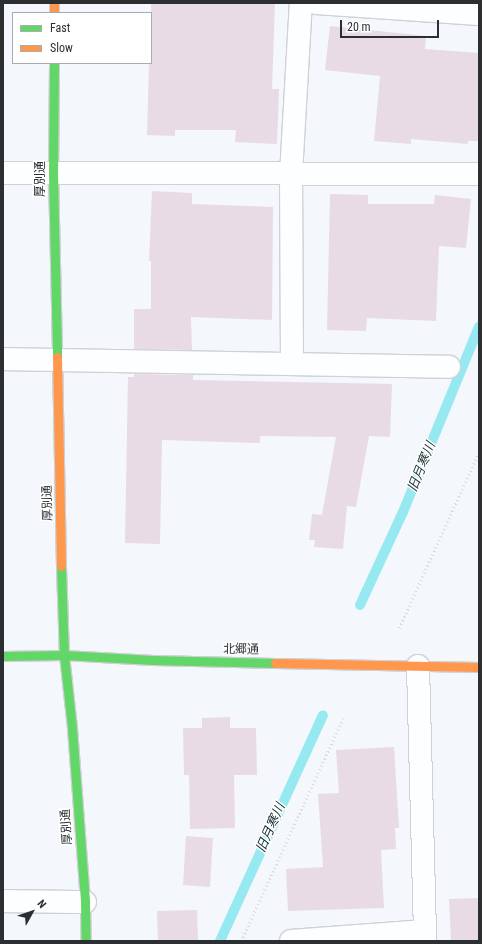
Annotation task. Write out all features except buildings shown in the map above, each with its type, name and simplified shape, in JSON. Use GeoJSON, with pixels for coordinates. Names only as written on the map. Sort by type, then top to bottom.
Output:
{"type":"FeatureCollection","features":[{"type":"Feature","properties":{"kind":"street"},"geometry":{"type":"LineString","coordinates":[[292,364],[291,174],[301,3]]}},
{"type":"Feature","properties":{"kind":"street"},"geometry":{"type":"LineString","coordinates":[[316,3],[479,14]]}},
{"type":"Feature","properties":{"kind":"street","name":"厚別通"},"geometry":{"type":"LineString","coordinates":[[54,64],[53,174],[64,655],[72,728],[85,902],[86,941]]}},
{"type":"Feature","properties":{"kind":"street"},"geometry":{"type":"LineString","coordinates":[[3,172],[53,174],[479,174]]}},
{"type":"Feature","properties":{"kind":"street"},"geometry":{"type":"LineString","coordinates":[[3,359],[449,367]]}},
{"type":"Feature","properties":{"kind":"street","name":"北郷通"},"geometry":{"type":"LineString","coordinates":[[3,656],[64,655],[154,660],[479,667]]}},
{"type":"Feature","properties":{"kind":"street"},"geometry":{"type":"LineString","coordinates":[[291,941],[425,936],[418,666]]}},
{"type":"Feature","properties":{"kind":"street"},"geometry":{"type":"LineString","coordinates":[[3,901],[85,902]]}},
{"type":"Feature","properties":{"kind":"path"},"geometry":{"type":"LineString","coordinates":[[399,628],[479,452]]}},
{"type":"Feature","properties":{"kind":"path"},"geometry":{"type":"LineString","coordinates":[[241,941],[343,718]]}},
{"type":"Feature","properties":{"kind":"waterway","name":"旧月寒川"},"geometry":{"type":"LineString","coordinates":[[360,605],[403,512],[479,327]]}},
{"type":"Feature","properties":{"kind":"waterway","name":"旧月寒川"},"geometry":{"type":"LineString","coordinates":[[220,941],[323,715]]}},
{"type":"Feature","properties":{"kind":"traffic: fast"},"geometry":{"type":"LineString","coordinates":[[54,64],[53,174],[57,357]]}},
{"type":"Feature","properties":{"kind":"traffic: fast"},"geometry":{"type":"LineString","coordinates":[[61,566],[64,655],[72,728],[85,902],[86,941]]}},
{"type":"Feature","properties":{"kind":"traffic: fast"},"geometry":{"type":"LineString","coordinates":[[3,656],[64,655],[153,660],[275,663]]}},
{"type":"Feature","properties":{"kind":"traffic: slow"},"geometry":{"type":"LineString","coordinates":[[54,3],[54,12]]}},
{"type":"Feature","properties":{"kind":"traffic: slow"},"geometry":{"type":"LineString","coordinates":[[57,357],[61,566]]}},
{"type":"Feature","properties":{"kind":"traffic: slow"},"geometry":{"type":"LineString","coordinates":[[275,663],[479,667]]}}]}
